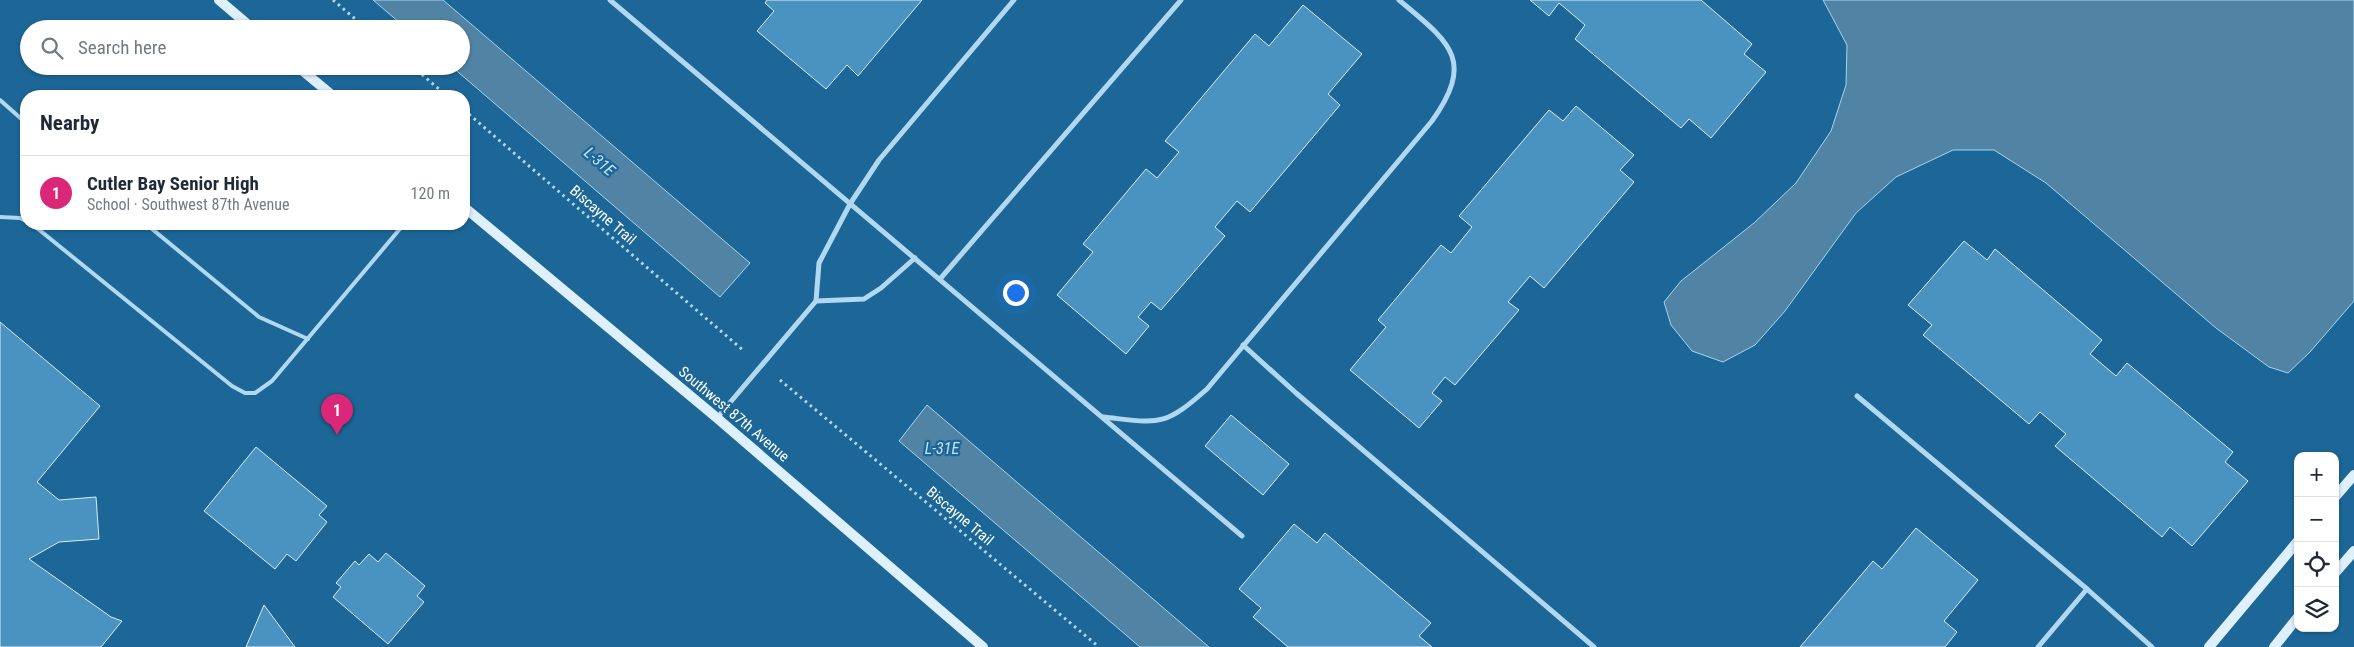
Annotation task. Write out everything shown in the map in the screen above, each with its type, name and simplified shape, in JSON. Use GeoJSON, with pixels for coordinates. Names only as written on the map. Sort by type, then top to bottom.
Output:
{"type":"FeatureCollection","features":[{"type":"Feature","properties":{"kind":"street"},"geometry":{"type":"LineString","coordinates":[[220,0],[243,20]]}},
{"type":"Feature","properties":{"kind":"street"},"geometry":{"type":"LineString","coordinates":[[610,0],[1103,416],[1242,536]]}},
{"type":"Feature","properties":{"kind":"street"},"geometry":{"type":"LineString","coordinates":[[717,418],[816,301],[819,263],[850,204],[879,160],[1014,0]]}},
{"type":"Feature","properties":{"kind":"street"},"geometry":{"type":"LineString","coordinates":[[940,279],[1181,0]]}},
{"type":"Feature","properties":{"kind":"street"},"geometry":{"type":"LineString","coordinates":[[1103,416],[1147,422],[1172,417],[1207,388],[1432,121],[1447,100],[1454,82],[1455,62],[1450,49],[1439,35],[1399,0]]}},
{"type":"Feature","properties":{"kind":"street"},"geometry":{"type":"LineString","coordinates":[[308,75],[326,90]]}},
{"type":"Feature","properties":{"kind":"street","name":"Southwest 87th Avenue"},"geometry":{"type":"LineString","coordinates":[[470,212],[717,418],[983,647]]}},
{"type":"Feature","properties":{"kind":"street"},"geometry":{"type":"LineString","coordinates":[[816,301],[864,300],[882,288],[915,258]]}},
{"type":"Feature","properties":{"kind":"street"},"geometry":{"type":"LineString","coordinates":[[1243,346],[1594,647]]}},
{"type":"Feature","properties":{"kind":"street"},"geometry":{"type":"LineString","coordinates":[[1857,396],[2087,589],[2152,647]]}},
{"type":"Feature","properties":{"kind":"street"},"geometry":{"type":"LineString","coordinates":[[2339,492],[2354,475]]}},
{"type":"Feature","properties":{"kind":"street"},"geometry":{"type":"LineString","coordinates":[[2209,647],[2297,542]]}},
{"type":"Feature","properties":{"kind":"street"},"geometry":{"type":"LineString","coordinates":[[2339,568],[2354,551]]}},
{"type":"Feature","properties":{"kind":"street"},"geometry":{"type":"LineString","coordinates":[[2038,647],[2087,589]]}},
{"type":"Feature","properties":{"kind":"street"},"geometry":{"type":"LineString","coordinates":[[2274,647],[2294,622]]}},
{"type":"Feature","properties":{"kind":"lane"},"geometry":{"type":"LineString","coordinates":[[0,100],[20,117]]}},
{"type":"Feature","properties":{"kind":"lane"},"geometry":{"type":"LineString","coordinates":[[0,217],[20,218]]}},
{"type":"Feature","properties":{"kind":"lane"},"geometry":{"type":"LineString","coordinates":[[39,230],[226,381],[245,393],[255,393],[272,381],[399,230]]}},
{"type":"Feature","properties":{"kind":"lane"},"geometry":{"type":"LineString","coordinates":[[153,230],[259,317],[308,339]]}},
{"type":"Feature","properties":{"kind":"path"},"geometry":{"type":"LineString","coordinates":[[333,0],[356,20]]}},
{"type":"Feature","properties":{"kind":"path"},"geometry":{"type":"LineString","coordinates":[[422,75],[440,90]]}},
{"type":"Feature","properties":{"kind":"path","name":"Biscayne Trail"},"geometry":{"type":"LineString","coordinates":[[470,115],[726,337]]}},
{"type":"Feature","properties":{"kind":"path","name":"Biscayne Trail"},"geometry":{"type":"LineString","coordinates":[[807,403],[1099,647]]}},
{"type":"Feature","properties":{"kind":"water","name":"L-31E"},"geometry":{"type":"Polygon","coordinates":[[[373,0],[443,0],[466,20],[396,20],[373,0]]]}},
{"type":"Feature","properties":{"kind":"water"},"geometry":{"type":"Polygon","coordinates":[[[1823,0],[2354,0],[2354,301],[2310,352],[2288,373],[2269,367],[2216,328],[2046,183],[1994,150],[1953,150],[1896,177],[1856,213],[1785,311],[1755,345],[1723,362],[1692,351],[1671,325],[1664,302],[1681,281],[1754,223],[1796,183],[1831,131],[1846,85],[1847,45],[1823,0]]]}},
{"type":"Feature","properties":{"kind":"water","name":"L-31E"},"geometry":{"type":"Polygon","coordinates":[[[470,23],[750,263],[720,297],[461,75],[470,75],[470,23]]]}},
{"type":"Feature","properties":{"kind":"water","name":"L-31E"},"geometry":{"type":"Polygon","coordinates":[[[927,405],[1209,647],[1140,647],[899,441],[927,405]]]}},
{"type":"Feature","properties":{"kind":"building"},"geometry":{"type":"Polygon","coordinates":[[[767,0],[922,0],[858,76],[847,65],[826,89],[757,31],[774,11],[765,3],[767,0]]]}},
{"type":"Feature","properties":{"kind":"building"},"geometry":{"type":"Polygon","coordinates":[[[1530,0],[1701,0],[1752,44],[1744,54],[1766,72],[1711,138],[1689,119],[1681,128],[1575,39],[1585,25],[1559,3],[1549,16],[1530,0]]]}},
{"type":"Feature","properties":{"kind":"building"},"geometry":{"type":"Polygon","coordinates":[[[1303,5],[1362,54],[1328,94],[1340,105],[1250,212],[1237,201],[1215,227],[1225,236],[1161,310],[1151,302],[1138,317],[1149,326],[1126,354],[1057,295],[1093,252],[1083,244],[1146,169],[1157,178],[1179,152],[1165,141],[1255,34],[1269,46],[1303,5]]]}},
{"type":"Feature","properties":{"kind":"building"},"geometry":{"type":"Polygon","coordinates":[[[1576,106],[1634,155],[1620,170],[1634,182],[1544,288],[1530,276],[1508,302],[1519,310],[1455,385],[1445,377],[1432,393],[1442,401],[1419,428],[1350,370],[1386,327],[1378,320],[1441,245],[1451,253],[1472,227],[1459,216],[1549,110],[1563,121],[1576,106]]]}},
{"type":"Feature","properties":{"kind":"building"},"geometry":{"type":"Polygon","coordinates":[[[1964,241],[1987,260],[1995,249],[2102,340],[2090,354],[2116,376],[2127,363],[2233,452],[2225,462],[2248,481],[2192,546],[2170,527],[2162,537],[2055,446],[2066,434],[2040,412],[2029,424],[1923,335],[1932,325],[1908,305],[1964,241]]]}},
{"type":"Feature","properties":{"kind":"building"},"geometry":{"type":"Polygon","coordinates":[[[0,322],[100,406],[37,482],[59,500],[96,497],[99,539],[59,542],[29,559],[111,617],[122,621],[101,647],[0,647],[0,322]]]}},
{"type":"Feature","properties":{"kind":"building"},"geometry":{"type":"Polygon","coordinates":[[[1231,415],[1289,464],[1263,495],[1205,446],[1231,415]]]}},
{"type":"Feature","properties":{"kind":"building"},"geometry":{"type":"Polygon","coordinates":[[[256,447],[327,506],[319,515],[327,522],[296,561],[287,554],[275,569],[204,511],[256,447]]]}},
{"type":"Feature","properties":{"kind":"building"},"geometry":{"type":"Polygon","coordinates":[[[1294,524],[1317,543],[1325,533],[1431,623],[1419,636],[1432,647],[1288,647],[1253,617],[1261,608],[1239,589],[1294,524]]]}},
{"type":"Feature","properties":{"kind":"building"},"geometry":{"type":"Polygon","coordinates":[[[1916,528],[1978,580],[1944,621],[1957,632],[1945,647],[1800,647],[1873,561],[1882,569],[1916,528]]]}},
{"type":"Feature","properties":{"kind":"building"},"geometry":{"type":"Polygon","coordinates":[[[386,553],[425,586],[417,596],[424,602],[388,644],[333,597],[341,587],[336,583],[355,561],[359,565],[369,554],[378,562],[386,553]]]}},
{"type":"Feature","properties":{"kind":"building"},"geometry":{"type":"Polygon","coordinates":[[[264,605],[295,647],[246,647],[264,605]]]}},
{"type":"Feature","properties":{"kind":"place","name":"Cutler Bay Senior High"},"geometry":{"type":"Point","coordinates":[337,435]}}]}
